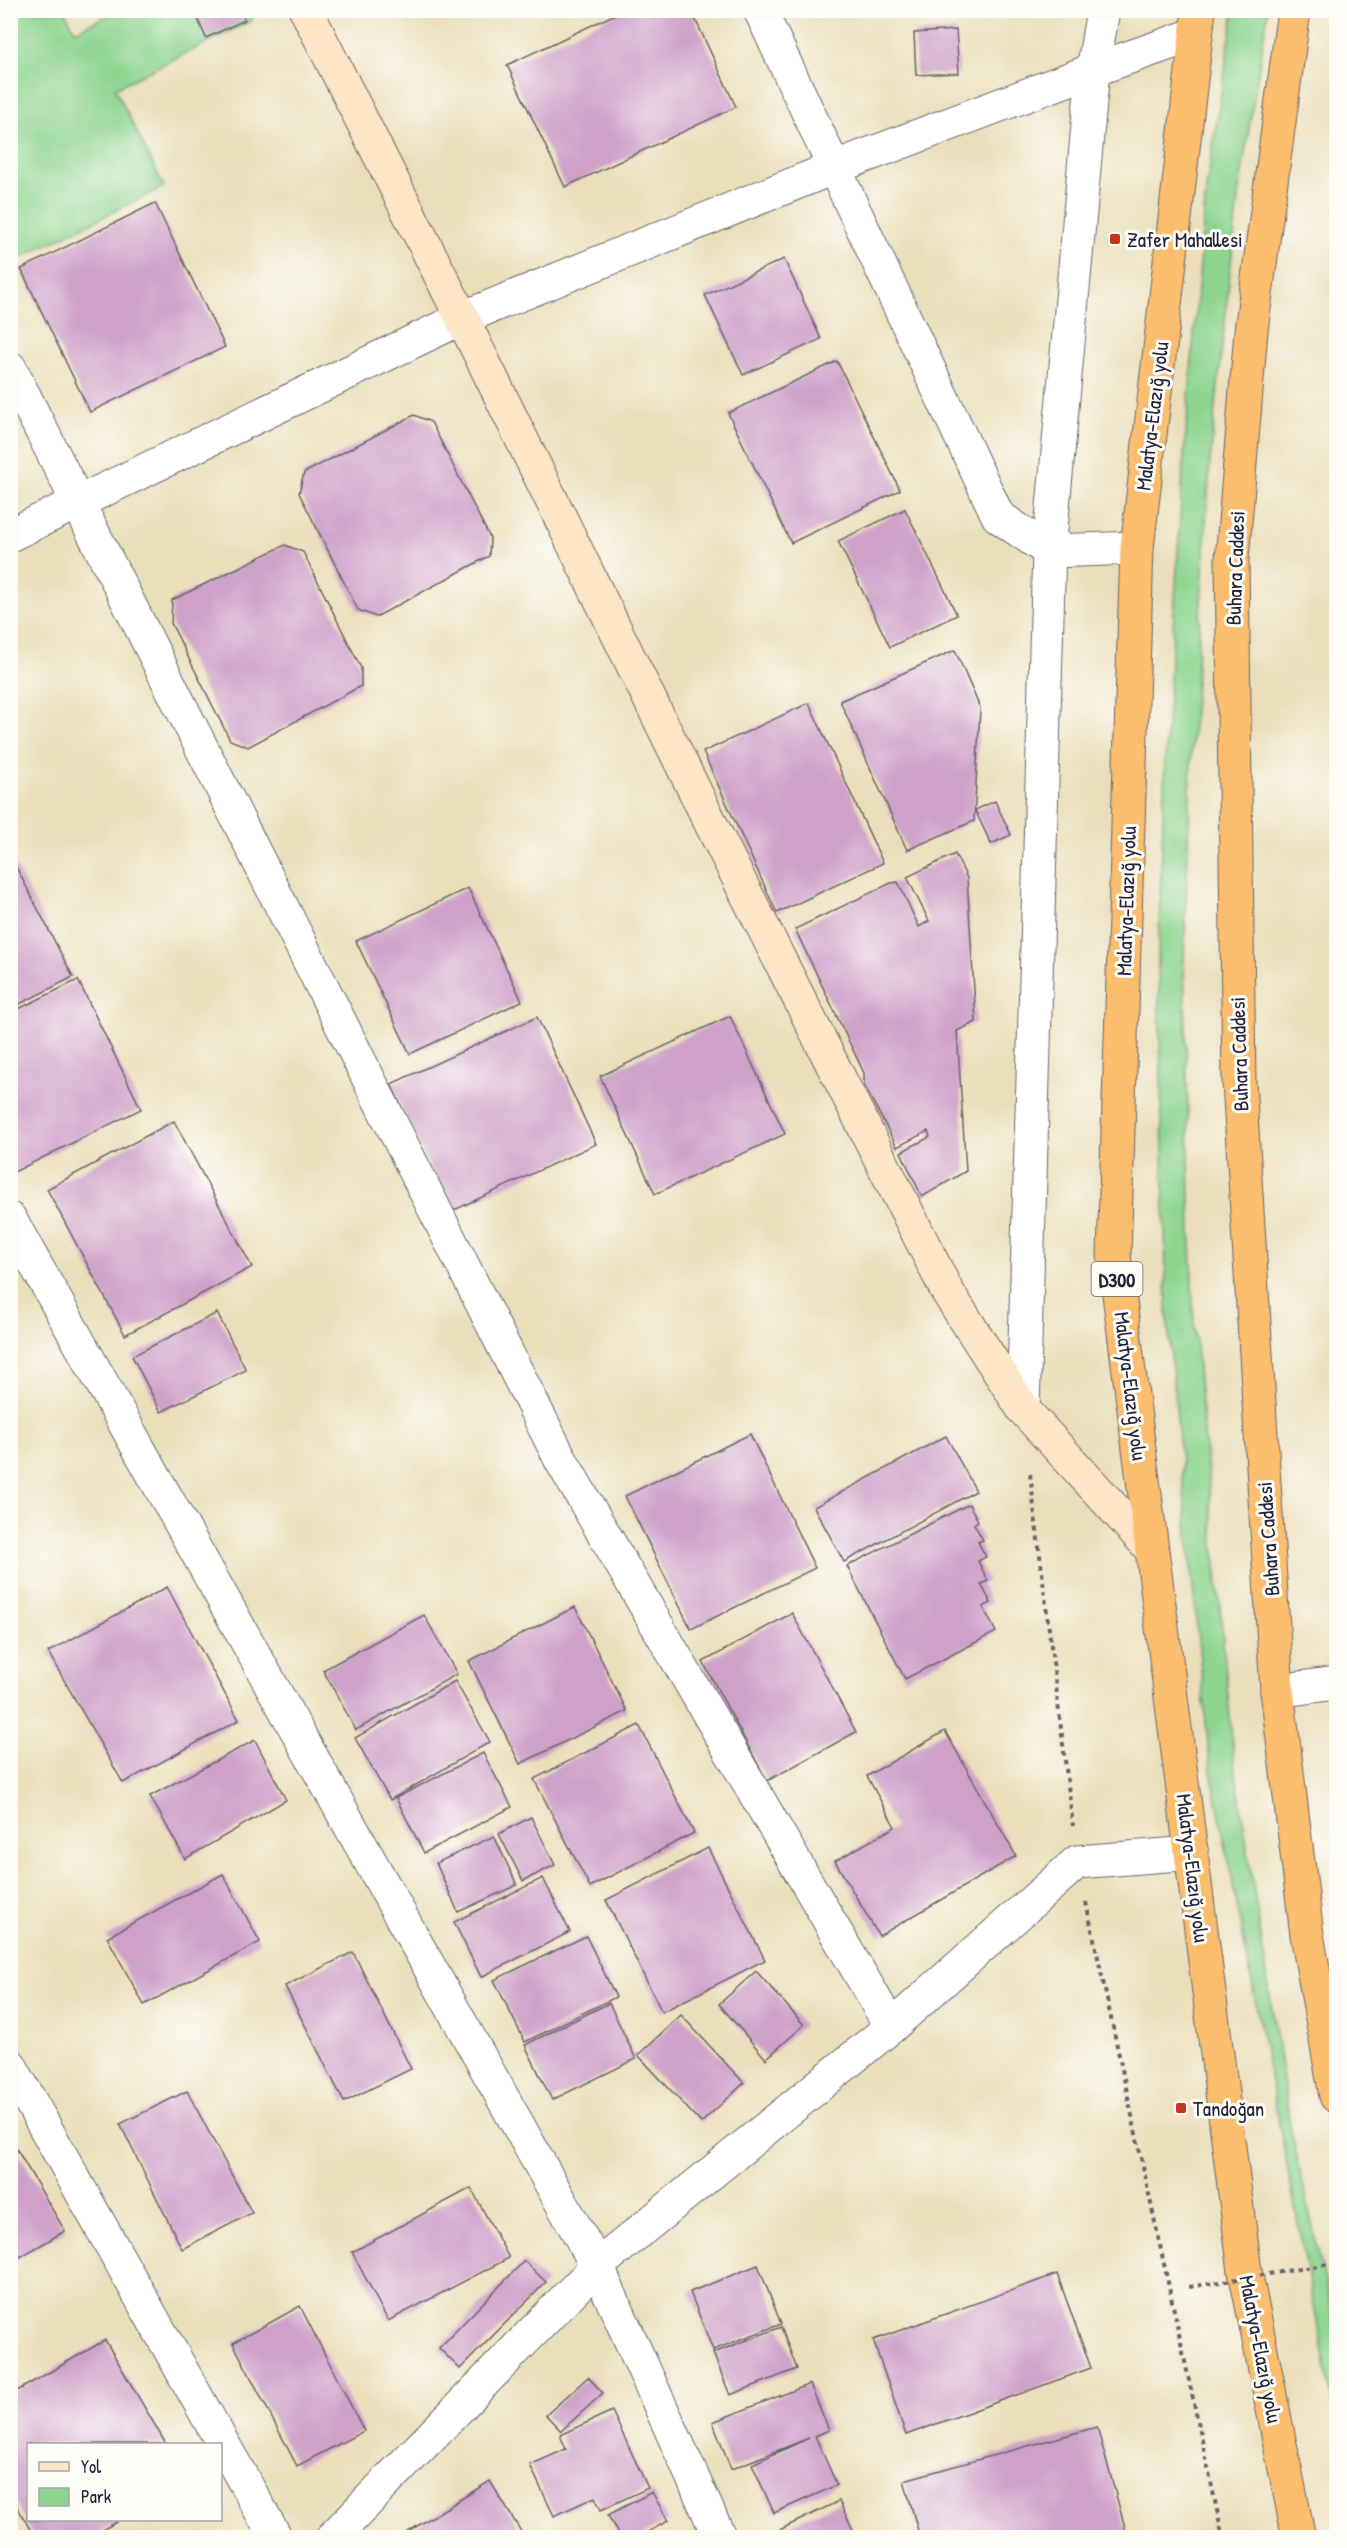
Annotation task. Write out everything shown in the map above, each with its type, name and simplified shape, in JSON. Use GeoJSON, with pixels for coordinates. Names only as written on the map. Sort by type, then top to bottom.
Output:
{"type":"FeatureCollection","features":[{"type":"Feature","properties":{"kind":"highway","name":"Buhara Caddesi"},"geometry":{"type":"LineString","coordinates":[[1294,10],[1251,331],[1232,560],[1239,1082],[1277,1691],[1307,1935],[1336,2096]]}},
{"type":"Feature","properties":{"kind":"highway","name":"Malatya-Elazığ yolu"},"geometry":{"type":"LineString","coordinates":[[1197,22],[1137,548],[1114,1255],[1245,2271],[1299,2538]]}},
{"type":"Feature","properties":{"kind":"street"},"geometry":{"type":"LineString","coordinates":[[306,10],[462,318],[721,845],[947,1291],[1023,1409],[1152,1550]]}},
{"type":"Feature","properties":{"kind":"street"},"geometry":{"type":"LineString","coordinates":[[760,10],[998,516],[1049,550],[1137,548]]}},
{"type":"Feature","properties":{"kind":"street"},"geometry":{"type":"LineString","coordinates":[[1023,1409],[1049,550],[1093,70],[1102,10]]}},
{"type":"Feature","properties":{"kind":"street"},"geometry":{"type":"LineString","coordinates":[[10,535],[462,318],[833,168],[1093,70],[1197,22]]}},
{"type":"Feature","properties":{"kind":"street"},"geometry":{"type":"LineString","coordinates":[[10,368],[562,1462],[891,2027]]}},
{"type":"Feature","properties":{"kind":"street"},"geometry":{"type":"LineString","coordinates":[[10,1219],[597,2266],[720,2538]]}},
{"type":"Feature","properties":{"kind":"street"},"geometry":{"type":"LineString","coordinates":[[1277,1691],[1336,1683]]}},
{"type":"Feature","properties":{"kind":"street"},"geometry":{"type":"LineString","coordinates":[[332,2538],[597,2266],[891,2027],[1077,1862],[1192,1853]]}},
{"type":"Feature","properties":{"kind":"street"},"geometry":{"type":"LineString","coordinates":[[10,2065],[276,2538]]}},
{"type":"Feature","properties":{"kind":"path"},"geometry":{"type":"LineString","coordinates":[[1030,1469],[1077,1862],[1223,2538]]}},
{"type":"Feature","properties":{"kind":"path"},"geometry":{"type":"LineString","coordinates":[[1189,2287],[1336,2263]]}},
{"type":"Feature","properties":{"kind":"green space"},"geometry":{"type":"Polygon","coordinates":[[[11,11],[65,11],[75,31],[117,11],[248,11],[253,20],[115,88],[164,187],[11,262],[11,11]]]}},
{"type":"Feature","properties":{"kind":"green space"},"geometry":{"type":"Polygon","coordinates":[[[1234,11],[1268,11],[1238,197],[1210,462],[1191,759],[1184,960],[1193,1312],[1234,1762],[1291,2131],[1336,2330],[1336,2420],[1210,1765],[1167,1315],[1158,960],[1165,759],[1184,455],[1206,190],[1234,11]]]}},
{"type":"Feature","properties":{"kind":"building"},"geometry":{"type":"Polygon","coordinates":[[[194,10],[240,10],[245,20],[206,38],[194,10]]]}},
{"type":"Feature","properties":{"kind":"building"},"geometry":{"type":"Polygon","coordinates":[[[624,10],[691,10],[736,107],[565,187],[507,65],[624,10]]]}},
{"type":"Feature","properties":{"kind":"building"},"geometry":{"type":"Polygon","coordinates":[[[956,30],[959,73],[916,75],[914,33],[956,30]]]}},
{"type":"Feature","properties":{"kind":"building"},"geometry":{"type":"Polygon","coordinates":[[[155,203],[225,347],[90,412],[21,269],[155,203]]]}},
{"type":"Feature","properties":{"kind":"building"},"geometry":{"type":"Polygon","coordinates":[[[784,259],[821,339],[743,375],[705,295],[784,259]]]}},
{"type":"Feature","properties":{"kind":"building"},"geometry":{"type":"Polygon","coordinates":[[[837,361],[900,490],[791,543],[728,413],[837,361]]]}},
{"type":"Feature","properties":{"kind":"building"},"geometry":{"type":"Polygon","coordinates":[[[414,415],[431,422],[490,538],[489,556],[376,617],[358,610],[299,493],[304,473],[414,415]]]}},
{"type":"Feature","properties":{"kind":"building"},"geometry":{"type":"Polygon","coordinates":[[[905,509],[957,615],[890,647],[838,541],[905,509]]]}},
{"type":"Feature","properties":{"kind":"building"},"geometry":{"type":"Polygon","coordinates":[[[285,545],[303,552],[361,668],[361,686],[248,747],[230,740],[171,623],[172,600],[285,545]]]}},
{"type":"Feature","properties":{"kind":"building"},"geometry":{"type":"Polygon","coordinates":[[[955,650],[980,708],[974,821],[907,850],[840,701],[955,650]]]}},
{"type":"Feature","properties":{"kind":"building"},"geometry":{"type":"Polygon","coordinates":[[[809,703],[883,863],[777,913],[703,752],[809,703]]]}},
{"type":"Feature","properties":{"kind":"building"},"geometry":{"type":"Polygon","coordinates":[[[995,801],[1011,835],[991,844],[975,810],[995,801]]]}},
{"type":"Feature","properties":{"kind":"building"},"geometry":{"type":"Polygon","coordinates":[[[955,854],[967,878],[976,1022],[957,1031],[966,1171],[922,1197],[901,1152],[930,1137],[928,1131],[897,1147],[864,1085],[864,1073],[795,929],[891,883],[898,882],[919,927],[929,921],[907,877],[955,854]]]}},
{"type":"Feature","properties":{"kind":"building"},"geometry":{"type":"Polygon","coordinates":[[[10,855],[73,977],[10,1009],[10,855]]]}},
{"type":"Feature","properties":{"kind":"building"},"geometry":{"type":"Polygon","coordinates":[[[468,888],[522,1001],[410,1054],[356,941],[468,888]]]}},
{"type":"Feature","properties":{"kind":"building"},"geometry":{"type":"Polygon","coordinates":[[[78,980],[141,1109],[14,1172],[10,1165],[10,1013],[78,980]]]}},
{"type":"Feature","properties":{"kind":"building"},"geometry":{"type":"Polygon","coordinates":[[[730,1016],[785,1134],[655,1194],[600,1076],[730,1016]]]}},
{"type":"Feature","properties":{"kind":"building"},"geometry":{"type":"Polygon","coordinates":[[[537,1017],[596,1144],[450,1212],[391,1084],[537,1017]]]}},
{"type":"Feature","properties":{"kind":"building"},"geometry":{"type":"Polygon","coordinates":[[[174,1121],[252,1267],[125,1335],[47,1189],[174,1121]]]}},
{"type":"Feature","properties":{"kind":"building"},"geometry":{"type":"Polygon","coordinates":[[[217,1313],[246,1370],[161,1412],[132,1356],[217,1313]]]}},
{"type":"Feature","properties":{"kind":"building"},"geometry":{"type":"Polygon","coordinates":[[[750,1434],[815,1568],[691,1629],[625,1496],[750,1434]]]}},
{"type":"Feature","properties":{"kind":"building"},"geometry":{"type":"Polygon","coordinates":[[[946,1436],[976,1491],[844,1562],[814,1507],[946,1436]]]}},
{"type":"Feature","properties":{"kind":"building"},"geometry":{"type":"Polygon","coordinates":[[[969,1504],[978,1521],[974,1524],[983,1540],[978,1542],[986,1557],[978,1561],[988,1581],[981,1584],[991,1603],[983,1607],[996,1632],[905,1679],[847,1566],[969,1504]]]}},
{"type":"Feature","properties":{"kind":"building"},"geometry":{"type":"Polygon","coordinates":[[[167,1587],[239,1720],[123,1783],[48,1652],[167,1587]]]}},
{"type":"Feature","properties":{"kind":"building"},"geometry":{"type":"Polygon","coordinates":[[[575,1607],[627,1711],[520,1764],[469,1661],[575,1607]]]}},
{"type":"Feature","properties":{"kind":"building"},"geometry":{"type":"Polygon","coordinates":[[[792,1613],[856,1732],[767,1781],[703,1662],[792,1613]]]}},
{"type":"Feature","properties":{"kind":"building"},"geometry":{"type":"Polygon","coordinates":[[[424,1615],[457,1674],[356,1730],[323,1670],[424,1615]]]}},
{"type":"Feature","properties":{"kind":"building"},"geometry":{"type":"Polygon","coordinates":[[[455,1681],[490,1742],[390,1800],[355,1738],[455,1681]]]}},
{"type":"Feature","properties":{"kind":"building"},"geometry":{"type":"Polygon","coordinates":[[[639,1725],[694,1833],[590,1887],[534,1779],[639,1725]]]}},
{"type":"Feature","properties":{"kind":"building"},"geometry":{"type":"Polygon","coordinates":[[[945,1731],[1016,1856],[879,1936],[835,1861],[895,1827],[867,1776],[945,1731]]]}},
{"type":"Feature","properties":{"kind":"building"},"geometry":{"type":"Polygon","coordinates":[[[255,1740],[286,1800],[185,1859],[150,1796],[255,1740]]]}},
{"type":"Feature","properties":{"kind":"building"},"geometry":{"type":"Polygon","coordinates":[[[483,1753],[512,1807],[424,1853],[396,1798],[483,1753]]]}},
{"type":"Feature","properties":{"kind":"building"},"geometry":{"type":"Polygon","coordinates":[[[531,1817],[555,1865],[523,1881],[499,1834],[531,1817]]]}},
{"type":"Feature","properties":{"kind":"building"},"geometry":{"type":"Polygon","coordinates":[[[494,1836],[517,1885],[458,1912],[436,1863],[494,1836]]]}},
{"type":"Feature","properties":{"kind":"building"},"geometry":{"type":"Polygon","coordinates":[[[708,1848],[765,1960],[662,2012],[606,1900],[708,1848]]]}},
{"type":"Feature","properties":{"kind":"building"},"geometry":{"type":"Polygon","coordinates":[[[223,1874],[260,1942],[144,2005],[107,1937],[223,1874]]]}},
{"type":"Feature","properties":{"kind":"building"},"geometry":{"type":"Polygon","coordinates":[[[543,1878],[570,1932],[481,1977],[454,1922],[543,1878]]]}},
{"type":"Feature","properties":{"kind":"building"},"geometry":{"type":"Polygon","coordinates":[[[586,1936],[616,1997],[525,2042],[494,1980],[586,1936]]]}},
{"type":"Feature","properties":{"kind":"building"},"geometry":{"type":"Polygon","coordinates":[[[353,1952],[411,2069],[344,2102],[285,1986],[353,1952]]]}},
{"type":"Feature","properties":{"kind":"building"},"geometry":{"type":"Polygon","coordinates":[[[756,1971],[804,2025],[766,2059],[719,2004],[756,1971]]]}},
{"type":"Feature","properties":{"kind":"building"},"geometry":{"type":"Polygon","coordinates":[[[609,2003],[636,2059],[552,2100],[525,2045],[609,2003]]]}},
{"type":"Feature","properties":{"kind":"building"},"geometry":{"type":"Polygon","coordinates":[[[681,2015],[744,2083],[701,2123],[638,2055],[681,2015]]]}},
{"type":"Feature","properties":{"kind":"building"},"geometry":{"type":"Polygon","coordinates":[[[187,2091],[252,2213],[182,2249],[120,2124],[187,2091]]]}},
{"type":"Feature","properties":{"kind":"building"},"geometry":{"type":"Polygon","coordinates":[[[10,2138],[65,2231],[10,2263],[10,2138]]]}},
{"type":"Feature","properties":{"kind":"building"},"geometry":{"type":"Polygon","coordinates":[[[471,2188],[509,2258],[388,2321],[352,2252],[471,2188]]]}},
{"type":"Feature","properties":{"kind":"building"},"geometry":{"type":"Polygon","coordinates":[[[524,2261],[546,2282],[460,2369],[439,2348],[524,2261]]]}},
{"type":"Feature","properties":{"kind":"building"},"geometry":{"type":"Polygon","coordinates":[[[758,2265],[781,2324],[713,2350],[690,2292],[758,2265]]]}},
{"type":"Feature","properties":{"kind":"building"},"geometry":{"type":"Polygon","coordinates":[[[1057,2274],[1091,2368],[906,2435],[873,2340],[1057,2274]]]}},
{"type":"Feature","properties":{"kind":"building"},"geometry":{"type":"Polygon","coordinates":[[[300,2306],[364,2431],[297,2466],[233,2343],[300,2306]]]}},
{"type":"Feature","properties":{"kind":"building"},"geometry":{"type":"Polygon","coordinates":[[[781,2327],[797,2369],[730,2395],[713,2353],[781,2327]]]}},
{"type":"Feature","properties":{"kind":"building"},"geometry":{"type":"Polygon","coordinates":[[[105,2340],[165,2443],[27,2443],[27,2521],[118,2521],[89,2538],[35,2538],[10,2494],[10,2395],[105,2340]]]}},
{"type":"Feature","properties":{"kind":"building"},"geometry":{"type":"Polygon","coordinates":[[[588,2377],[603,2393],[561,2431],[546,2415],[588,2377]]]}},
{"type":"Feature","properties":{"kind":"building"},"geometry":{"type":"Polygon","coordinates":[[[810,2384],[829,2430],[815,2436],[837,2485],[774,2513],[752,2464],[809,2438],[731,2469],[713,2422],[810,2384]]]}},
{"type":"Feature","properties":{"kind":"building"},"geometry":{"type":"Polygon","coordinates":[[[612,2411],[648,2488],[601,2510],[595,2497],[554,2516],[530,2465],[566,2449],[560,2435],[612,2411]]]}},
{"type":"Feature","properties":{"kind":"building"},"geometry":{"type":"Polygon","coordinates":[[[1097,2427],[1128,2538],[920,2538],[904,2480],[1097,2427]]]}},
{"type":"Feature","properties":{"kind":"building"},"geometry":{"type":"Polygon","coordinates":[[[490,2481],[525,2538],[398,2538],[490,2481]]]}},
{"type":"Feature","properties":{"kind":"building"},"geometry":{"type":"Polygon","coordinates":[[[652,2492],[668,2521],[637,2538],[620,2538],[608,2515],[652,2492]]]}},
{"type":"Feature","properties":{"kind":"building"},"geometry":{"type":"Polygon","coordinates":[[[839,2501],[857,2538],[763,2538],[839,2501]]]}},
{"type":"Feature","properties":{"kind":"place","name":"Zafer Mahallesi"},"geometry":{"type":"Point","coordinates":[1115,239]}},
{"type":"Feature","properties":{"kind":"place","name":"Tandoğan"},"geometry":{"type":"Point","coordinates":[1181,2108]}}]}
